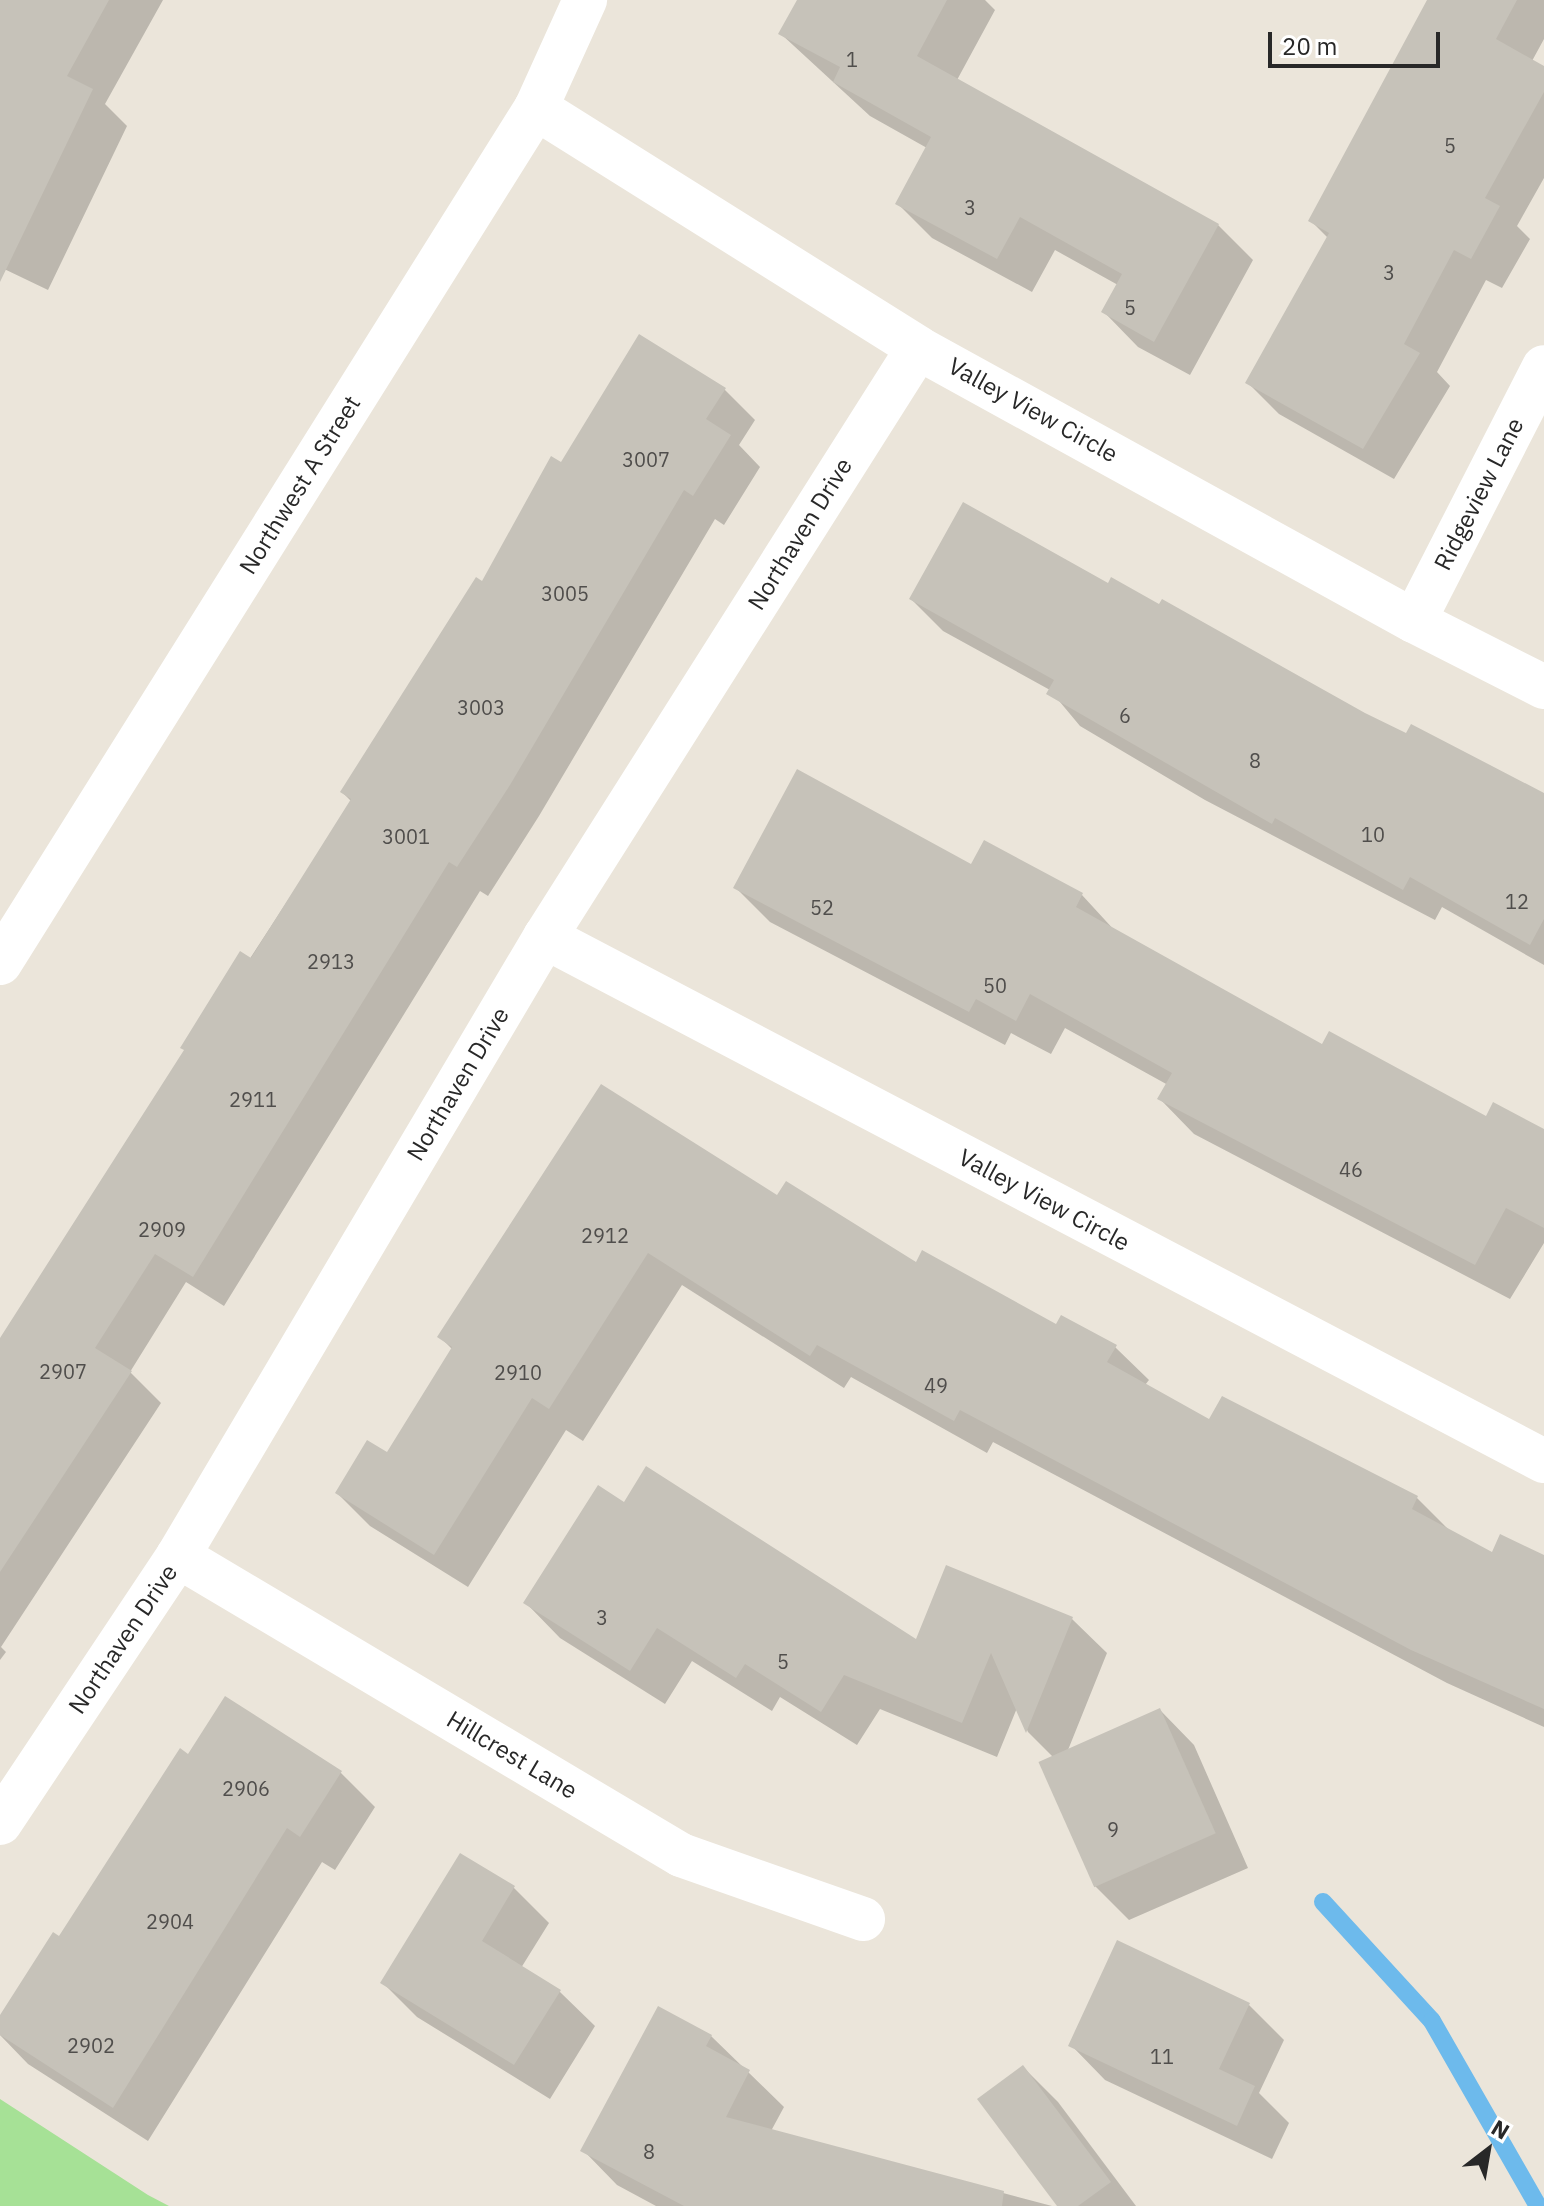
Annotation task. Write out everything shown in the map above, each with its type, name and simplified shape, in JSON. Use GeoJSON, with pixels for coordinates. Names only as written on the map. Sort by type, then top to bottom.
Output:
{"type":"FeatureCollection","features":[{"type":"Feature","properties":{"kind":"street","name":"Northwest A Street"},"geometry":{"type":"LineString","coordinates":[[0,963],[536,108],[585,0]]}},
{"type":"Feature","properties":{"kind":"street","name":"Valley View Circle"},"geometry":{"type":"LineString","coordinates":[[536,108],[918,348],[1414,621],[1544,687]]}},
{"type":"Feature","properties":{"kind":"street","name":"Northaven Drive"},"geometry":{"type":"LineString","coordinates":[[0,1823],[178,1556],[545,937],[918,348]]}},
{"type":"Feature","properties":{"kind":"street","name":"Ridgeview Lane"},"geometry":{"type":"LineString","coordinates":[[1414,621],[1544,367]]}},
{"type":"Feature","properties":{"kind":"street","name":"Valley View Circle"},"geometry":{"type":"LineString","coordinates":[[545,937],[1544,1461]]}},
{"type":"Feature","properties":{"kind":"street","name":"Hillcrest Lane"},"geometry":{"type":"LineString","coordinates":[[178,1556],[681,1855],[863,1919]]}},
{"type":"Feature","properties":{"kind":"green space"},"geometry":{"type":"Polygon","coordinates":[[[0,2099],[148,2195],[169,2206],[0,2206],[0,2099]]]}},
{"type":"Feature","properties":{"kind":"building"},"geometry":{"type":"Polygon","coordinates":[[[0,0],[109,0],[67,76],[93,89],[0,282],[0,0]]]}},
{"type":"Feature","properties":{"kind":"building"},"geometry":{"type":"Polygon","coordinates":[[[797,0],[947,0],[917,56],[1219,224],[1154,342],[1101,312],[1122,274],[1020,217],[997,259],[895,204],[931,137],[833,82],[840,67],[778,34],[797,0]]]}},
{"type":"Feature","properties":{"kind":"building"},"geometry":{"type":"Polygon","coordinates":[[[1427,0],[1517,0],[1496,39],[1544,66],[1544,92],[1485,198],[1500,206],[1471,259],[1454,250],[1404,344],[1420,353],[1363,449],[1245,383],[1329,233],[1308,221],[1427,0]]]}},
{"type":"Feature","properties":{"kind":"building"},"geometry":{"type":"Polygon","coordinates":[[[639,334],[726,388],[706,419],[731,435],[693,496],[684,490],[510,785],[457,867],[449,862],[193,1277],[155,1254],[95,1348],[132,1371],[0,1572],[0,1338],[184,1050],[180,1048],[240,951],[251,958],[351,799],[340,792],[476,577],[482,581],[551,456],[561,462],[639,334]]]}},
{"type":"Feature","properties":{"kind":"building"},"geometry":{"type":"Polygon","coordinates":[[[963,502],[1108,583],[1111,577],[1159,604],[1162,599],[1365,713],[1406,733],[1411,724],[1544,793],[1544,919],[1530,945],[1410,877],[1403,890],[1275,818],[1272,824],[1046,694],[1054,680],[909,599],[963,502]]]}},
{"type":"Feature","properties":{"kind":"building"},"geometry":{"type":"Polygon","coordinates":[[[797,769],[971,864],[984,840],[1083,893],[1076,907],[1322,1044],[1329,1031],[1486,1116],[1493,1102],[1544,1129],[1544,1228],[1506,1208],[1475,1265],[1157,1099],[1172,1073],[1030,994],[1016,1021],[976,999],[969,1012],[733,888],[797,769]]]}},
{"type":"Feature","properties":{"kind":"building"},"geometry":{"type":"Polygon","coordinates":[[[601,1084],[777,1195],[786,1181],[916,1262],[922,1250],[1056,1324],[1061,1315],[1117,1345],[1107,1362],[1209,1419],[1222,1396],[1418,1496],[1412,1509],[1492,1552],[1500,1534],[1544,1555],[1544,1709],[1411,1650],[960,1410],[954,1421],[817,1345],[810,1356],[648,1253],[549,1409],[532,1398],[434,1555],[335,1493],[367,1440],[387,1452],[452,1347],[437,1337],[601,1084]]]}},
{"type":"Feature","properties":{"kind":"building"},"geometry":{"type":"Polygon","coordinates":[[[646,1466],[916,1639],[946,1565],[1073,1617],[1026,1733],[991,1653],[962,1723],[844,1675],[821,1712],[745,1664],[736,1678],[657,1628],[630,1671],[523,1603],[598,1485],[624,1502],[646,1466]]]}},
{"type":"Feature","properties":{"kind":"building"},"geometry":{"type":"Polygon","coordinates":[[[225,1696],[342,1771],[300,1837],[287,1828],[113,2108],[0,2035],[0,2015],[53,1932],[59,1936],[180,1748],[188,1754],[225,1696]]]}},
{"type":"Feature","properties":{"kind":"building"},"geometry":{"type":"Polygon","coordinates":[[[1160,1708],[1216,1833],[1094,1887],[1038,1762],[1160,1708]]]}},
{"type":"Feature","properties":{"kind":"building"},"geometry":{"type":"Polygon","coordinates":[[[460,1853],[515,1886],[482,1941],[561,1990],[514,2065],[380,1983],[460,1853]]]}},
{"type":"Feature","properties":{"kind":"building"},"geometry":{"type":"Polygon","coordinates":[[[1117,1940],[1250,2003],[1219,2069],[1255,2086],[1237,2126],[1068,2046],[1117,1940]]]}},
{"type":"Feature","properties":{"kind":"building"},"geometry":{"type":"Polygon","coordinates":[[[658,2006],[712,2035],[706,2046],[750,2070],[726,2117],[1004,2191],[1002,2206],[684,2206],[580,2151],[658,2006]]]}},
{"type":"Feature","properties":{"kind":"building"},"geometry":{"type":"Polygon","coordinates":[[[1023,2065],[1111,2182],[1078,2206],[1057,2206],[977,2099],[1023,2065]]]}},
{"type":"Feature","properties":{"kind":"waterway"},"geometry":{"type":"LineString","coordinates":[[1323,1902],[1432,2021],[1538,2206]]}}]}
